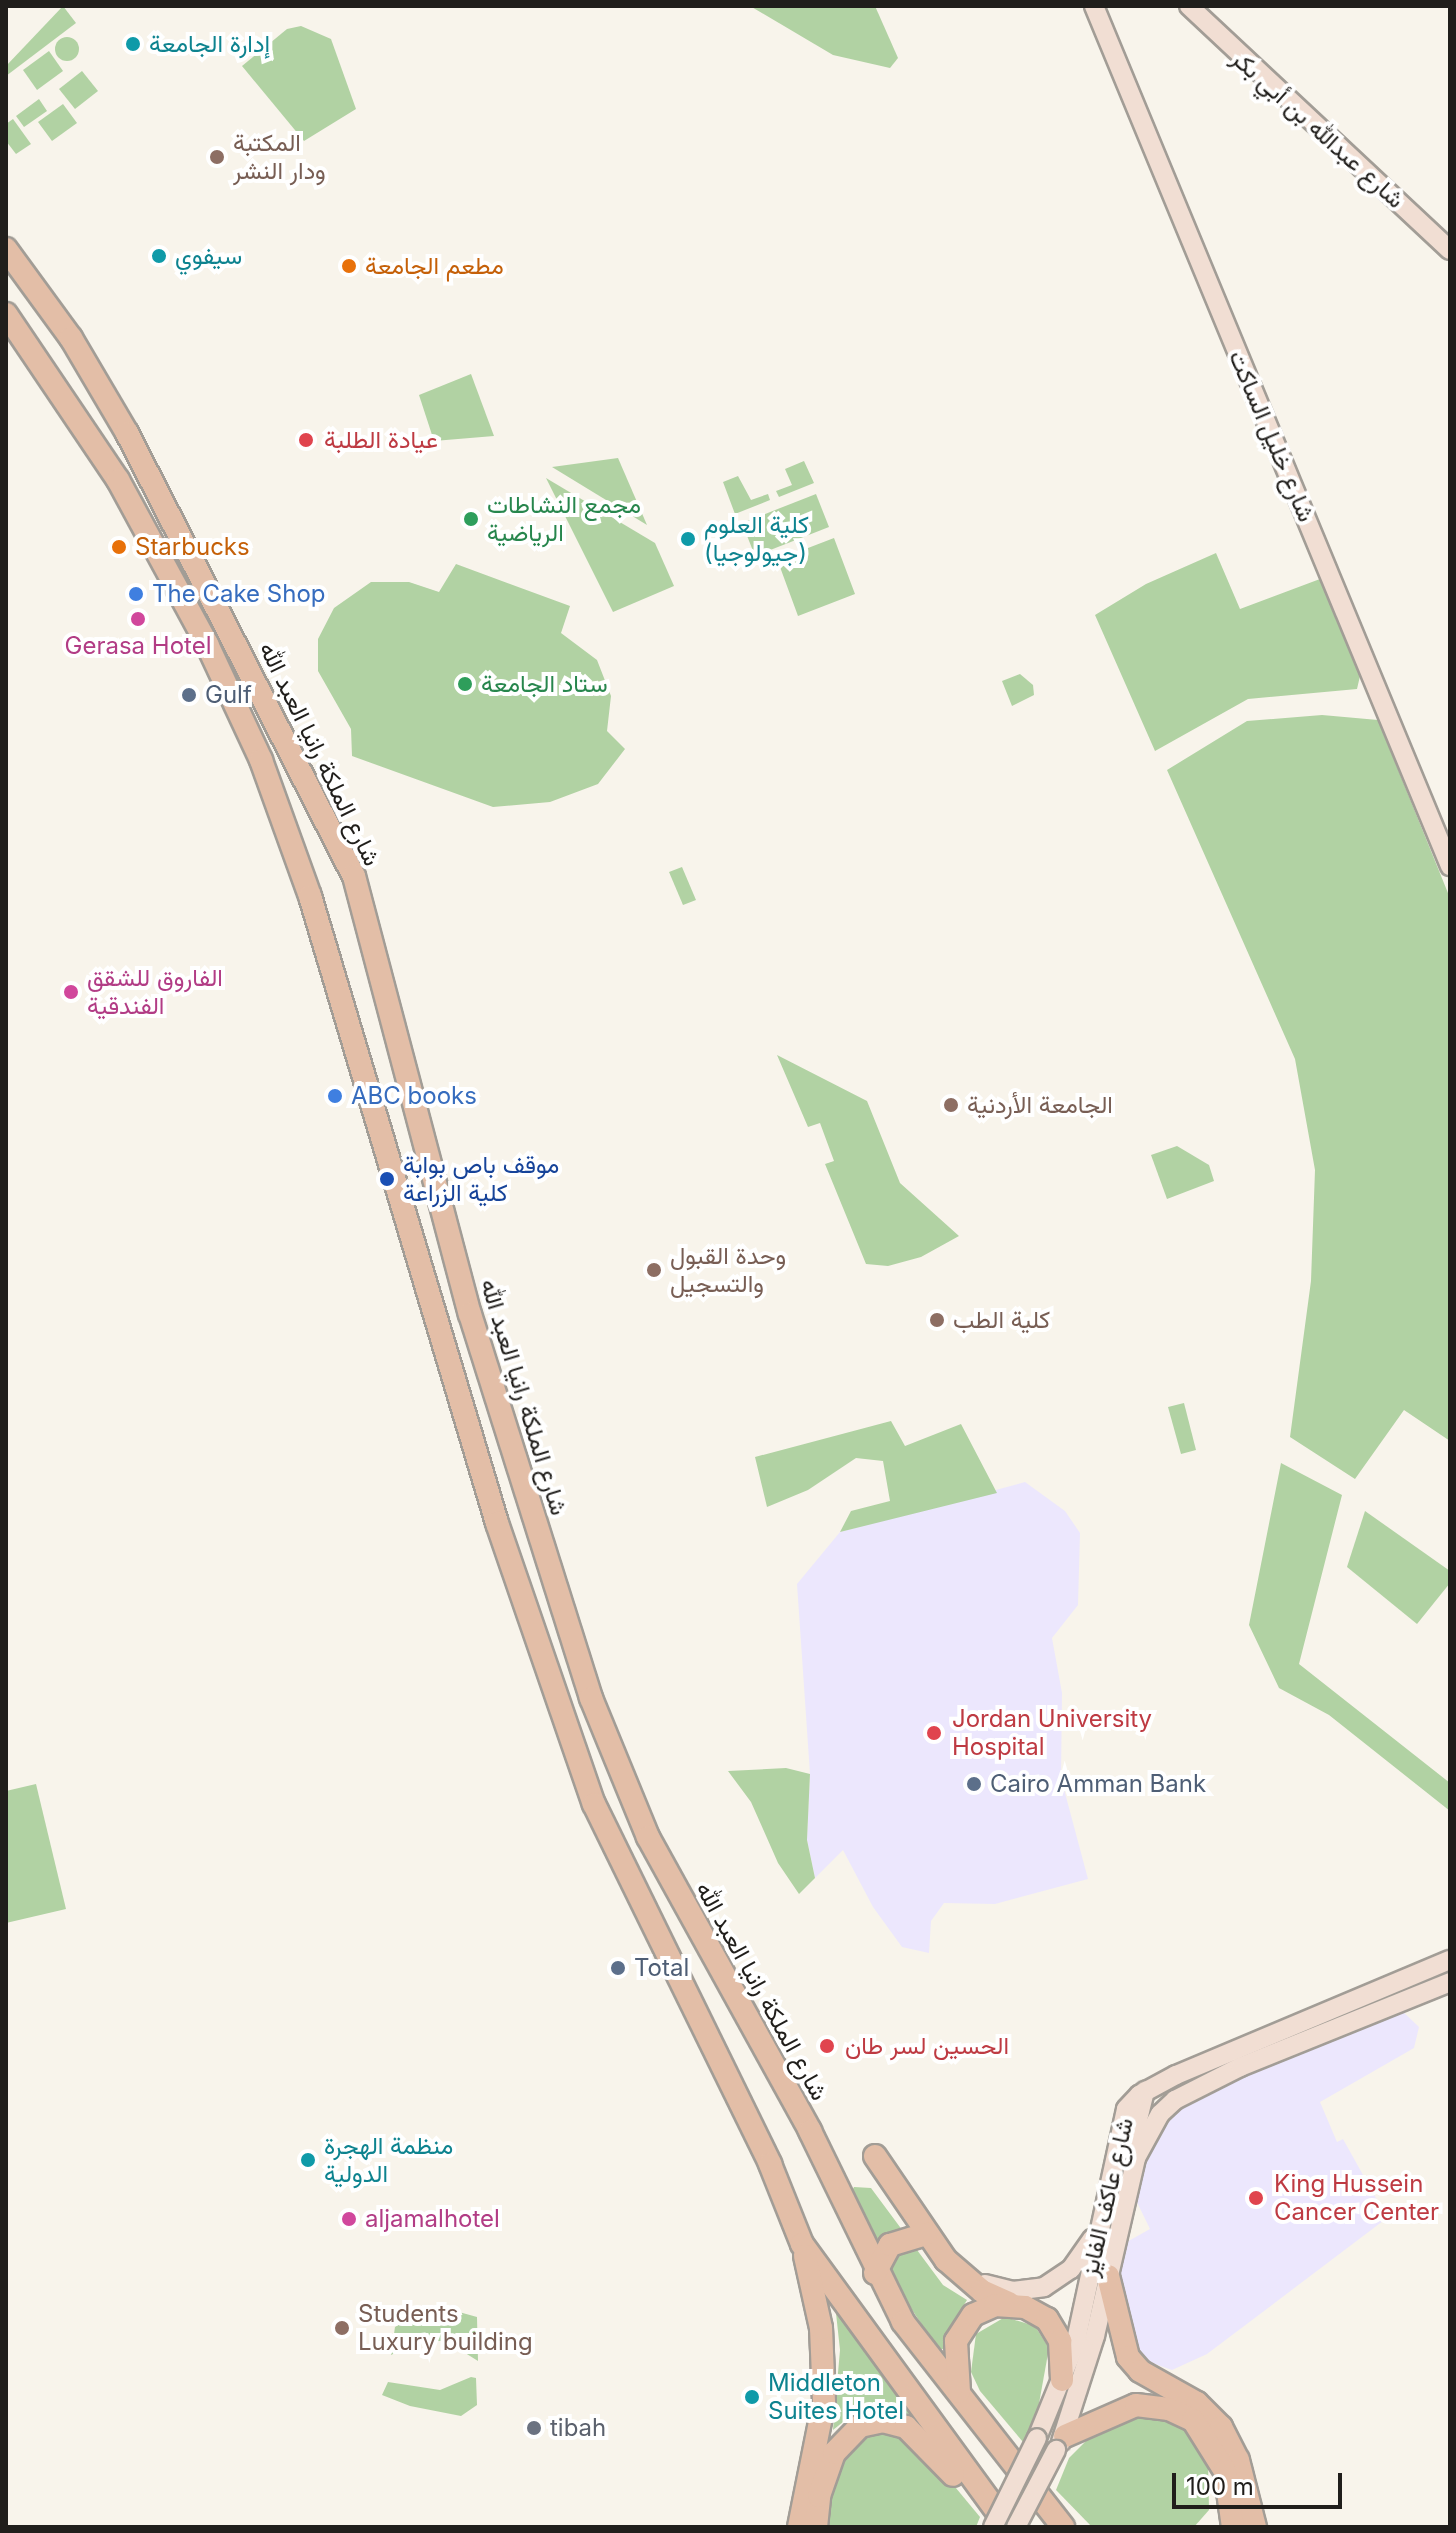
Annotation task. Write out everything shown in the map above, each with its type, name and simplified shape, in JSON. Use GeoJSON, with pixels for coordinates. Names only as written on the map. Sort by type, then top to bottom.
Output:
{"type":"FeatureCollection","features":[{"type":"Feature","properties":{"kind":"main road","name":"شارع خليل الساكت"},"geometry":{"type":"LineString","coordinates":[[1094,6],[1450,866]]}},
{"type":"Feature","properties":{"kind":"main road","name":"شارع عبدالله بن أبي بكر"},"geometry":{"type":"LineString","coordinates":[[1189,6],[1450,250]]}},
{"type":"Feature","properties":{"kind":"main road","name":"شارع الملكة رانيا العبد الله"},"geometry":{"type":"LineString","coordinates":[[6,249],[113,407],[202,572],[354,876],[470,1314],[527,1499],[648,1837],[825,2159],[875,2273],[903,2322],[1063,2527]]}},
{"type":"Feature","properties":{"kind":"main road"},"geometry":{"type":"LineString","coordinates":[[6,314],[118,480],[207,644],[261,760],[310,896],[497,1523],[577,1760],[646,1918],[770,2164],[802,2244],[821,2328],[824,2388],[799,2527]]}},
{"type":"Feature","properties":{"kind":"main road"},"geometry":{"type":"LineString","coordinates":[[518,1421],[527,1499]]}},
{"type":"Feature","properties":{"kind":"main road","name":"شارع عاكف الفايز"},"geometry":{"type":"LineString","coordinates":[[993,2527],[1037,2438],[1075,2345],[1126,2109],[1146,2091],[1450,1960]]}},
{"type":"Feature","properties":{"kind":"main road","name":"شارع عاكف الفايز"},"geometry":{"type":"LineString","coordinates":[[1016,2527],[1061,2443],[1145,2136],[1175,2100],[1240,2067],[1450,1982]]}},
{"type":"Feature","properties":{"kind":"main road"},"geometry":{"type":"LineString","coordinates":[[1125,2206],[1123,2184],[1146,2091]]}},
{"type":"Feature","properties":{"kind":"main road"},"geometry":{"type":"LineString","coordinates":[[878,2152],[952,2256],[969,2275],[997,2289],[1030,2291],[1056,2281],[1081,2257],[1102,2214]]}},
{"type":"Feature","properties":{"kind":"main road"},"geometry":{"type":"LineString","coordinates":[[878,2152],[926,2234],[968,2281],[1014,2305],[1035,2310],[1055,2329],[1062,2380]]}},
{"type":"Feature","properties":{"kind":"main road"},"geometry":{"type":"LineString","coordinates":[[875,2273],[890,2245],[926,2234]]}},
{"type":"Feature","properties":{"kind":"main road"},"geometry":{"type":"LineString","coordinates":[[802,2244],[984,2499],[1008,2527]]}},
{"type":"Feature","properties":{"kind":"main road"},"geometry":{"type":"LineString","coordinates":[[1108,2276],[1128,2357],[1140,2371],[1211,2413],[1238,2460],[1255,2527]]}},
{"type":"Feature","properties":{"kind":"main road"},"geometry":{"type":"LineString","coordinates":[[959,2393],[954,2350],[961,2329],[983,2308],[1014,2305]]}},
{"type":"Feature","properties":{"kind":"main road"},"geometry":{"type":"LineString","coordinates":[[1061,2443],[1136,2405],[1169,2409],[1193,2420],[1225,2471],[1233,2527]]}},
{"type":"Feature","properties":{"kind":"main road"},"geometry":{"type":"LineString","coordinates":[[816,2527],[819,2496],[834,2453],[852,2431],[872,2421],[906,2427],[961,2483],[984,2499]]}},
{"type":"Feature","properties":{"kind":"shaded area","name":"Jordan University Hospital"},"geometry":{"type":"Polygon","coordinates":[[[1025,1482],[1065,1511],[1080,1533],[1078,1605],[1052,1638],[1062,1693],[1061,1778],[1088,1879],[995,1904],[944,1903],[931,1921],[929,1953],[902,1947],[873,1907],[843,1850],[815,1878],[807,1840],[810,1774],[797,1584],[840,1532],[1025,1482]]]}},
{"type":"Feature","properties":{"kind":"shaded area","name":"King Hussein Cancer Center"},"geometry":{"type":"Polygon","coordinates":[[[1400,2009],[1419,2027],[1414,2048],[1320,2102],[1337,2142],[1343,2139],[1387,2218],[1207,2354],[1172,2370],[1144,2360],[1132,2349],[1107,2253],[1150,2229],[1114,2155],[1158,2116],[1297,2049],[1400,2009]]]}},
{"type":"Feature","properties":{"kind":"green space"},"geometry":{"type":"Polygon","coordinates":[[[63,6],[76,23],[6,76],[6,66],[63,6]]]}},
{"type":"Feature","properties":{"kind":"green space"},"geometry":{"type":"Polygon","coordinates":[[[750,6],[875,6],[898,58],[890,68],[833,55],[750,6]]]}},
{"type":"Feature","properties":{"kind":"green space"},"geometry":{"type":"Polygon","coordinates":[[[301,26],[331,39],[356,109],[304,141],[242,66],[287,29],[301,26]]]}},
{"type":"Feature","properties":{"kind":"green space"},"geometry":{"type":"Polygon","coordinates":[[[67,37],[75,41],[79,49],[75,57],[67,61],[59,57],[55,49],[59,41],[67,37]]]}},
{"type":"Feature","properties":{"kind":"green space"},"geometry":{"type":"Polygon","coordinates":[[[49,51],[63,71],[37,90],[23,70],[49,51]]]}},
{"type":"Feature","properties":{"kind":"green space"},"geometry":{"type":"Polygon","coordinates":[[[82,71],[98,91],[75,109],[59,89],[82,71]]]}},
{"type":"Feature","properties":{"kind":"green space"},"geometry":{"type":"Polygon","coordinates":[[[39,99],[47,111],[24,127],[16,116],[39,99]]]}},
{"type":"Feature","properties":{"kind":"green space"},"geometry":{"type":"Polygon","coordinates":[[[63,104],[77,123],[52,141],[38,122],[63,104]]]}},
{"type":"Feature","properties":{"kind":"green space"},"geometry":{"type":"Polygon","coordinates":[[[13,119],[31,144],[16,154],[6,141],[6,124],[13,119]]]}},
{"type":"Feature","properties":{"kind":"green space"},"geometry":{"type":"Polygon","coordinates":[[[471,374],[494,436],[434,441],[419,395],[471,374]]]}},
{"type":"Feature","properties":{"kind":"green space"},"geometry":{"type":"Polygon","coordinates":[[[618,458],[647,525],[552,467],[618,458]]]}},
{"type":"Feature","properties":{"kind":"green space"},"geometry":{"type":"Polygon","coordinates":[[[804,461],[814,483],[779,497],[776,491],[792,485],[785,469],[804,461]]]}},
{"type":"Feature","properties":{"kind":"green space"},"geometry":{"type":"Polygon","coordinates":[[[738,476],[751,500],[768,494],[770,500],[735,514],[723,482],[738,476]]]}},
{"type":"Feature","properties":{"kind":"green space"},"geometry":{"type":"Polygon","coordinates":[[[546,478],[655,543],[674,586],[613,612],[546,478]]]}},
{"type":"Feature","properties":{"kind":"green space"},"geometry":{"type":"Polygon","coordinates":[[[816,494],[829,527],[755,556],[742,523],[816,494]]]}},
{"type":"Feature","properties":{"kind":"green space"},"geometry":{"type":"Polygon","coordinates":[[[834,538],[855,594],[798,616],[780,567],[785,565],[782,558],[834,538]]]}},
{"type":"Feature","properties":{"kind":"green space"},"geometry":{"type":"Polygon","coordinates":[[[1216,553],[1240,609],[1320,579],[1360,676],[1357,689],[1248,699],[1155,751],[1095,615],[1146,584],[1216,553]]]}},
{"type":"Feature","properties":{"kind":"green space","name":"ستاد الجامعة"},"geometry":{"type":"Polygon","coordinates":[[[456,564],[570,606],[561,633],[597,660],[611,696],[607,731],[625,749],[598,784],[550,802],[493,807],[352,756],[351,729],[318,671],[318,639],[334,608],[371,582],[409,582],[439,592],[456,564]]]}},
{"type":"Feature","properties":{"kind":"green space"},"geometry":{"type":"Polygon","coordinates":[[[1020,674],[1033,685],[1034,695],[1012,706],[1002,681],[1020,674]]]}},
{"type":"Feature","properties":{"kind":"green space"},"geometry":{"type":"Polygon","coordinates":[[[1322,715],[1378,720],[1450,898],[1450,1441],[1404,1410],[1355,1479],[1290,1437],[1311,1281],[1315,1170],[1295,1059],[1167,770],[1247,721],[1322,715]]]}},
{"type":"Feature","properties":{"kind":"green space"},"geometry":{"type":"Polygon","coordinates":[[[682,867],[696,900],[683,905],[669,872],[682,867]]]}},
{"type":"Feature","properties":{"kind":"green space"},"geometry":{"type":"Polygon","coordinates":[[[777,1055],[867,1101],[900,1183],[959,1236],[921,1257],[888,1266],[866,1264],[825,1164],[834,1161],[820,1123],[808,1127],[777,1055]]]}},
{"type":"Feature","properties":{"kind":"green space"},"geometry":{"type":"Polygon","coordinates":[[[1177,1146],[1209,1165],[1214,1181],[1167,1199],[1151,1155],[1177,1146]]]}},
{"type":"Feature","properties":{"kind":"green space"},"geometry":{"type":"Polygon","coordinates":[[[1184,1403],[1196,1450],[1181,1454],[1168,1407],[1184,1403]]]}},
{"type":"Feature","properties":{"kind":"green space"},"geometry":{"type":"Polygon","coordinates":[[[891,1421],[905,1446],[961,1424],[997,1493],[840,1532],[851,1511],[890,1501],[883,1461],[856,1458],[808,1490],[767,1507],[755,1457],[891,1421]]]}},
{"type":"Feature","properties":{"kind":"green space"},"geometry":{"type":"Polygon","coordinates":[[[1281,1463],[1342,1495],[1299,1664],[1450,1783],[1450,1811],[1329,1715],[1279,1688],[1249,1625],[1281,1463]]]}},
{"type":"Feature","properties":{"kind":"green space"},"geometry":{"type":"Polygon","coordinates":[[[1365,1511],[1450,1571],[1450,1583],[1417,1624],[1347,1567],[1365,1511]]]}},
{"type":"Feature","properties":{"kind":"green space"},"geometry":{"type":"Polygon","coordinates":[[[786,1768],[810,1774],[807,1840],[815,1878],[799,1894],[778,1863],[751,1802],[728,1771],[786,1768]]]}},
{"type":"Feature","properties":{"kind":"green space"},"geometry":{"type":"Polygon","coordinates":[[[36,1784],[66,1909],[6,1923],[6,1791],[36,1784]]]}},
{"type":"Feature","properties":{"kind":"green space"},"geometry":{"type":"Polygon","coordinates":[[[854,2187],[871,2188],[943,2285],[967,2300],[950,2327],[944,2349],[938,2349],[881,2263],[850,2195],[854,2187]]]}},
{"type":"Feature","properties":{"kind":"green space"},"geometry":{"type":"Polygon","coordinates":[[[835,2304],[920,2423],[903,2411],[879,2405],[858,2410],[833,2430],[840,2350],[835,2304]]]}},
{"type":"Feature","properties":{"kind":"green space"},"geometry":{"type":"Polygon","coordinates":[[[459,2312],[477,2317],[478,2361],[446,2341],[419,2341],[391,2355],[395,2327],[411,2317],[459,2312]]]}},
{"type":"Feature","properties":{"kind":"green space"},"geometry":{"type":"Polygon","coordinates":[[[1005,2317],[1035,2326],[1049,2348],[1038,2409],[1023,2442],[980,2391],[971,2372],[976,2334],[1005,2317]]]}},
{"type":"Feature","properties":{"kind":"green space"},"geometry":{"type":"Polygon","coordinates":[[[471,2377],[476,2378],[477,2405],[461,2416],[410,2406],[382,2395],[388,2382],[440,2390],[471,2377]]]}},
{"type":"Feature","properties":{"kind":"green space"},"geometry":{"type":"Polygon","coordinates":[[[1153,2412],[1188,2429],[1208,2461],[1209,2510],[1194,2527],[1092,2527],[1056,2490],[1069,2458],[1104,2423],[1153,2412]]]}},
{"type":"Feature","properties":{"kind":"green space"},"geometry":{"type":"Polygon","coordinates":[[[891,2425],[931,2458],[980,2517],[976,2527],[823,2527],[828,2491],[855,2435],[891,2425]]]}},
{"type":"Feature","properties":{"kind":"place","name":"إدارة الجامعة"},"geometry":{"type":"Point","coordinates":[133,44]}},
{"type":"Feature","properties":{"kind":"place","name":"المكتبة ودار النشر"},"geometry":{"type":"Point","coordinates":[217,157]}},
{"type":"Feature","properties":{"kind":"place","name":"سيفوي"},"geometry":{"type":"Point","coordinates":[159,256]}},
{"type":"Feature","properties":{"kind":"place","name":"مطعم الجامعة"},"geometry":{"type":"Point","coordinates":[349,266]}},
{"type":"Feature","properties":{"kind":"place","name":"عيادة الطلبة"},"geometry":{"type":"Point","coordinates":[306,440]}},
{"type":"Feature","properties":{"kind":"place","name":"مجمع النشاطات الرياضية"},"geometry":{"type":"Point","coordinates":[471,519]}},
{"type":"Feature","properties":{"kind":"place","name":"كلية العلوم (جيولوجيا)"},"geometry":{"type":"Point","coordinates":[688,539]}},
{"type":"Feature","properties":{"kind":"place","name":"Starbucks"},"geometry":{"type":"Point","coordinates":[119,547]}},
{"type":"Feature","properties":{"kind":"place","name":"The Cake Shop"},"geometry":{"type":"Point","coordinates":[136,594]}},
{"type":"Feature","properties":{"kind":"place","name":"Gerasa Hotel"},"geometry":{"type":"Point","coordinates":[138,619]}},
{"type":"Feature","properties":{"kind":"place","name":"ستاد الجامعة"},"geometry":{"type":"Point","coordinates":[465,684]}},
{"type":"Feature","properties":{"kind":"place","name":"Gulf"},"geometry":{"type":"Point","coordinates":[189,695]}},
{"type":"Feature","properties":{"kind":"place","name":"الفاروق للشقق الفندقية"},"geometry":{"type":"Point","coordinates":[71,992]}},
{"type":"Feature","properties":{"kind":"place","name":"ABC books"},"geometry":{"type":"Point","coordinates":[335,1096]}},
{"type":"Feature","properties":{"kind":"place","name":"الجامعة الأردنية"},"geometry":{"type":"Point","coordinates":[951,1105]}},
{"type":"Feature","properties":{"kind":"place","name":"موقف باص بوابة كلية الزراعة"},"geometry":{"type":"Point","coordinates":[387,1179]}},
{"type":"Feature","properties":{"kind":"place","name":"وحدة القبول والتسجيل"},"geometry":{"type":"Point","coordinates":[654,1270]}},
{"type":"Feature","properties":{"kind":"place","name":"كلية الطب"},"geometry":{"type":"Point","coordinates":[937,1320]}},
{"type":"Feature","properties":{"kind":"place","name":"Jordan University Hospital"},"geometry":{"type":"Point","coordinates":[934,1733]}},
{"type":"Feature","properties":{"kind":"place","name":"Cairo Amman Bank"},"geometry":{"type":"Point","coordinates":[974,1784]}},
{"type":"Feature","properties":{"kind":"place","name":"Total"},"geometry":{"type":"Point","coordinates":[618,1968]}},
{"type":"Feature","properties":{"kind":"place","name":"الحسين لسر طان"},"geometry":{"type":"Point","coordinates":[827,2046]}},
{"type":"Feature","properties":{"kind":"place","name":"منظمة الهجرة الدولية"},"geometry":{"type":"Point","coordinates":[308,2160]}},
{"type":"Feature","properties":{"kind":"place","name":"King Hussein Cancer Center"},"geometry":{"type":"Point","coordinates":[1256,2198]}},
{"type":"Feature","properties":{"kind":"place","name":"aljamalhotel"},"geometry":{"type":"Point","coordinates":[349,2219]}},
{"type":"Feature","properties":{"kind":"place","name":"Students Luxury building"},"geometry":{"type":"Point","coordinates":[342,2328]}},
{"type":"Feature","properties":{"kind":"place","name":"Middleton Suites Hotel"},"geometry":{"type":"Point","coordinates":[752,2397]}},
{"type":"Feature","properties":{"kind":"place","name":"tibah"},"geometry":{"type":"Point","coordinates":[534,2428]}}]}
